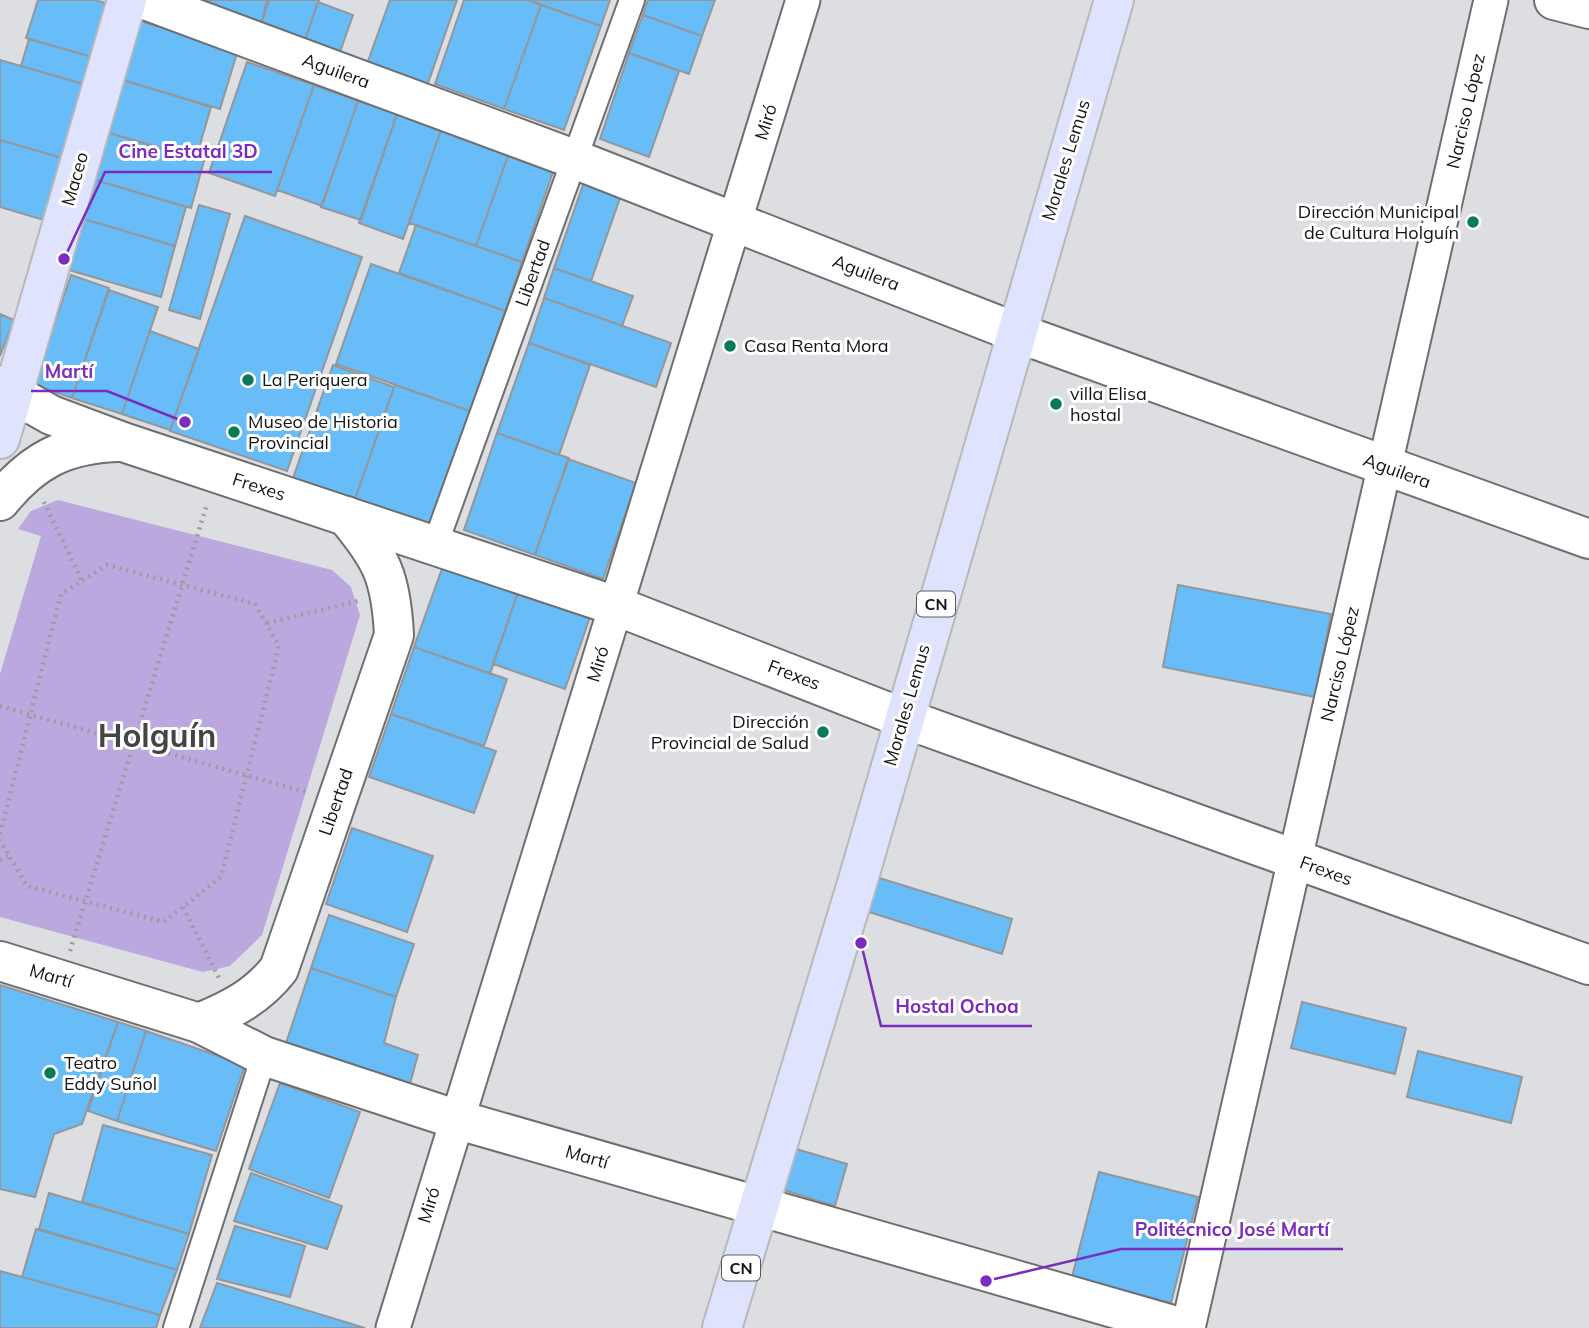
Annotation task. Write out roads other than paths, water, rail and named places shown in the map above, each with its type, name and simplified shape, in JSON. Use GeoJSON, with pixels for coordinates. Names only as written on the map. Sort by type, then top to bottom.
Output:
{"type":"FeatureCollection","features":[{"type":"Feature","properties":{"kind":"main road","name":"Maceo"},"geometry":{"type":"LineString","coordinates":[[0,439],[6,389],[127,0]]}},
{"type":"Feature","properties":{"kind":"main road","name":"Aguilera"},"geometry":{"type":"LineString","coordinates":[[145,0],[574,159],[1015,332],[1589,539]]}},
{"type":"Feature","properties":{"kind":"main road","name":"Morales Lemus"},"geometry":{"type":"LineString","coordinates":[[722,1328],[1114,0]]}},
{"type":"Feature","properties":{"kind":"main road"},"geometry":{"type":"LineString","coordinates":[[1554,0],[1589,9]]}},
{"type":"Feature","properties":{"kind":"main road","name":"Frexes"},"geometry":{"type":"LineString","coordinates":[[6,389],[51,415],[123,442],[616,606],[903,718],[1589,965]]}},
{"type":"Feature","properties":{"kind":"main road"},"geometry":{"type":"LineString","coordinates":[[0,501],[14,484],[49,457],[84,443],[123,442]]}},
{"type":"Feature","properties":{"kind":"main road","name":"Libertad"},"geometry":{"type":"LineString","coordinates":[[199,1023],[234,1009],[265,986],[279,969],[394,635],[392,593],[376,551],[345,516]]}},
{"type":"Feature","properties":{"kind":"main road","name":"Martí"},"geometry":{"type":"LineString","coordinates":[[0,961],[199,1023],[264,1056],[456,1119],[1183,1328]]}},
{"type":"Feature","properties":{"kind":"street","name":"Libertad"},"geometry":{"type":"LineString","coordinates":[[435,545],[632,0]]}},
{"type":"Feature","properties":{"kind":"street","name":"Miró"},"geometry":{"type":"LineString","coordinates":[[393,1328],[803,0]]}},
{"type":"Feature","properties":{"kind":"street","name":"Narciso López"},"geometry":{"type":"LineString","coordinates":[[1188,1328],[1491,0]]}},
{"type":"Feature","properties":{"kind":"street"},"geometry":{"type":"LineString","coordinates":[[176,1328],[264,1056]]}},
{"type":"Feature","properties":{"kind":"place","name":"Dirección Municipal de Cultura Holguín"},"geometry":{"type":"Point","coordinates":[1473,222]}},
{"type":"Feature","properties":{"kind":"place","name":"Cine Estatal 3D"},"geometry":{"type":"Point","coordinates":[64,259]}},
{"type":"Feature","properties":{"kind":"place","name":"Casa Renta Mora"},"geometry":{"type":"Point","coordinates":[730,346]}},
{"type":"Feature","properties":{"kind":"place","name":"La Periquera"},"geometry":{"type":"Point","coordinates":[248,380]}},
{"type":"Feature","properties":{"kind":"place","name":"villa Elisa hostal"},"geometry":{"type":"Point","coordinates":[1056,404]}},
{"type":"Feature","properties":{"kind":"place","name":"Martí"},"geometry":{"type":"Point","coordinates":[185,422]}},
{"type":"Feature","properties":{"kind":"place","name":"Museo de Historia Provincial"},"geometry":{"type":"Point","coordinates":[234,432]}},
{"type":"Feature","properties":{"kind":"place","name":"Dirección Provincial de Salud"},"geometry":{"type":"Point","coordinates":[823,732]}},
{"type":"Feature","properties":{"kind":"place","name":"Hostal Ochoa"},"geometry":{"type":"Point","coordinates":[861,943]}},
{"type":"Feature","properties":{"kind":"place","name":"Teatro Eddy Suñol"},"geometry":{"type":"Point","coordinates":[50,1073]}},
{"type":"Feature","properties":{"kind":"place","name":"Politécnico José Martí"},"geometry":{"type":"Point","coordinates":[986,1281]}},
{"type":"Feature","properties":{"kind":"district","name":"Holguín"},"geometry":{"type":"Point","coordinates":[157,736]}}]}
